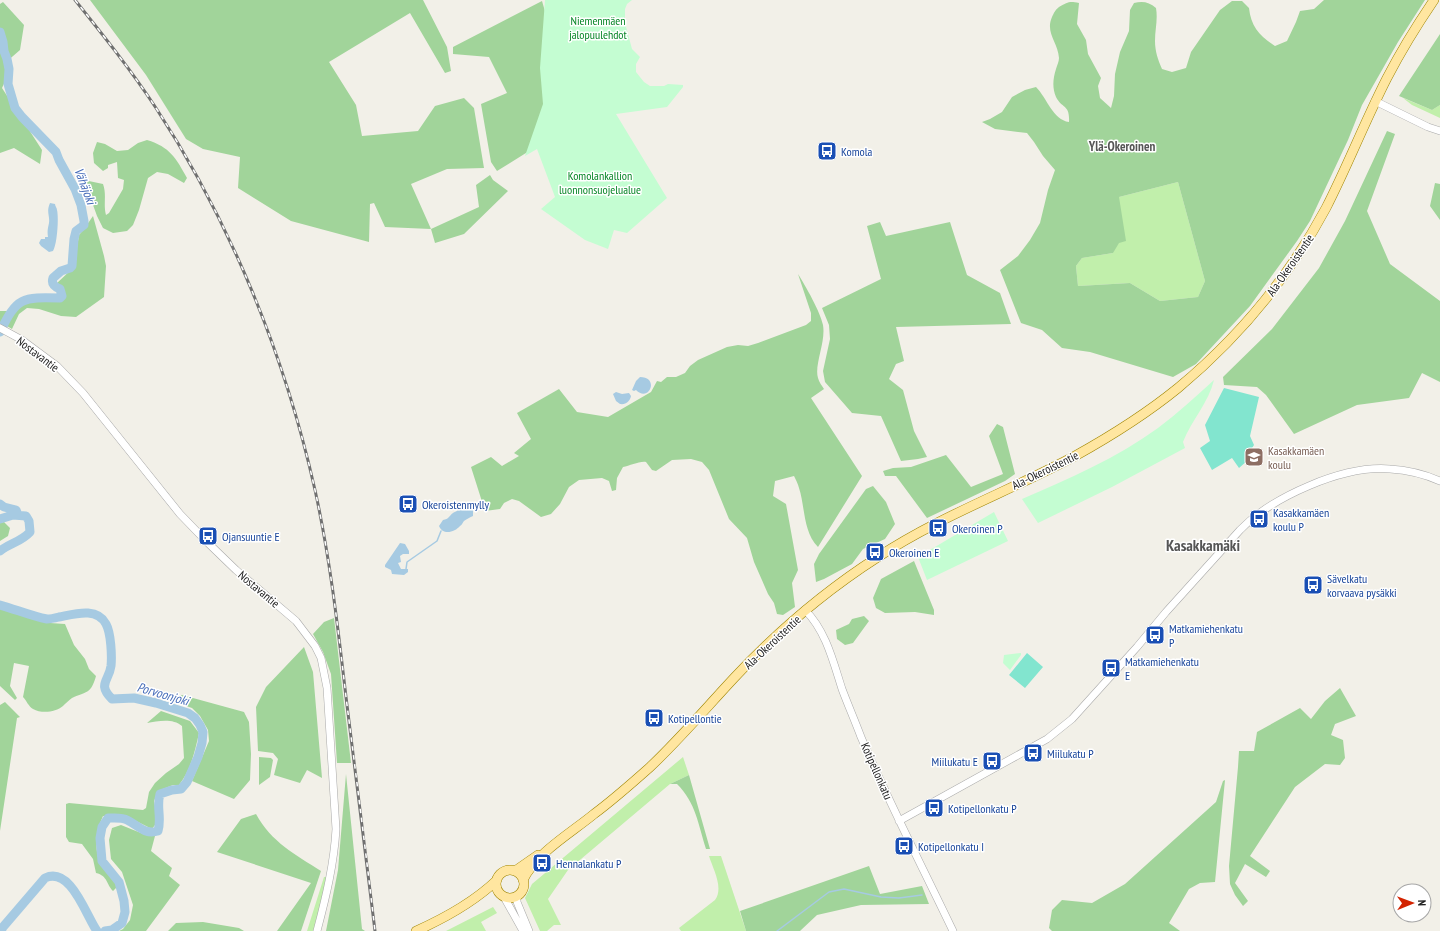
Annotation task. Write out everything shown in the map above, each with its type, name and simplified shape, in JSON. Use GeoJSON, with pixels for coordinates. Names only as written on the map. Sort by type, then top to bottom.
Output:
{"type":"FeatureCollection","features":[{"type":"Feature","properties":{"kind":"main road","name":"Ala-Okeroistentie"},"geometry":{"type":"LineString","coordinates":[[523,880],[532,866],[551,848],[604,807],[654,763],[756,655],[805,610],[874,559],[910,537],[1074,457],[1110,436],[1162,401],[1205,364],[1240,330],[1259,308],[1300,252],[1338,185],[1375,101],[1403,48],[1434,0]]}},
{"type":"Feature","properties":{"kind":"main road","name":"Ala-Okeroistentie"},"geometry":{"type":"LineString","coordinates":[[515,872],[530,859],[551,848]]}},
{"type":"Feature","properties":{"kind":"main road"},"geometry":{"type":"LineString","coordinates":[[416,931],[467,904],[489,887],[502,873],[506,871],[519,874],[523,880],[523,887],[517,896],[512,898],[501,894],[467,904]]}},
{"type":"Feature","properties":{"kind":"main road"},"geometry":{"type":"LineString","coordinates":[[497,880],[496,886],[501,894]]}},
{"type":"Feature","properties":{"kind":"street"},"geometry":{"type":"LineString","coordinates":[[1375,101],[1428,127],[1440,131]]}},
{"type":"Feature","properties":{"kind":"street","name":"Nostavantie"},"geometry":{"type":"LineString","coordinates":[[0,328],[40,352],[57,366],[78,387],[180,514],[236,570],[296,621],[315,646],[321,658],[328,688],[336,829],[332,871],[318,931]]}},
{"type":"Feature","properties":{"kind":"street"},"geometry":{"type":"LineString","coordinates":[[899,821],[1042,742],[1063,728],[1072,720],[1240,530],[1267,509],[1294,493],[1320,481],[1367,470],[1389,468],[1414,472],[1440,481]]}},
{"type":"Feature","properties":{"kind":"street","name":"Kotipellonkatu"},"geometry":{"type":"LineString","coordinates":[[805,610],[813,618],[825,639],[859,732],[899,821],[953,931]]}},
{"type":"Feature","properties":{"kind":"street"},"geometry":{"type":"LineString","coordinates":[[501,894],[523,931]]}},
{"type":"Feature","properties":{"kind":"street"},"geometry":{"type":"LineString","coordinates":[[517,896],[517,902],[529,931]]}},
{"type":"Feature","properties":{"kind":"green space"},"geometry":{"type":"Polygon","coordinates":[[[90,0],[423,0],[447,47],[451,71],[445,73],[410,13],[329,62],[356,105],[362,136],[418,131],[435,106],[464,98],[474,108],[484,168],[447,169],[411,184],[431,229],[385,227],[374,203],[370,204],[369,242],[291,221],[238,188],[240,157],[203,149],[186,139],[146,75],[90,0]]]}},
{"type":"Feature","properties":{"kind":"green space"},"geometry":{"type":"Polygon","coordinates":[[[545,0],[632,0],[627,4],[625,9],[625,23],[632,49],[640,57],[636,64],[636,72],[644,82],[650,86],[664,86],[668,84],[683,85],[667,107],[616,114],[667,198],[627,233],[614,230],[608,249],[585,240],[541,209],[555,197],[537,149],[525,156],[543,104],[540,68],[545,0]]]}},
{"type":"Feature","properties":{"kind":"green space"},"geometry":{"type":"Polygon","coordinates":[[[1324,0],[1425,0],[1398,42],[1362,105],[1348,140],[1310,221],[1250,306],[1196,364],[1173,377],[1090,352],[1062,348],[1042,330],[1021,323],[1000,270],[1018,256],[1040,223],[1048,190],[1055,170],[1027,133],[995,129],[982,122],[1002,112],[1012,97],[1025,90],[1036,87],[1054,113],[1063,120],[1069,122],[1067,109],[1058,101],[1053,87],[1054,76],[1059,58],[1051,33],[1050,23],[1056,9],[1069,2],[1079,3],[1077,24],[1086,40],[1088,54],[1101,78],[1098,86],[1100,98],[1111,108],[1114,96],[1115,74],[1120,52],[1129,31],[1130,10],[1134,3],[1146,2],[1156,8],[1157,17],[1155,41],[1157,55],[1162,69],[1172,72],[1186,68],[1191,52],[1220,10],[1232,1],[1242,1],[1249,8],[1254,26],[1265,39],[1275,46],[1287,41],[1300,11],[1314,9],[1324,0]],[[1178,182],[1119,197],[1126,241],[1119,243],[1113,253],[1082,258],[1076,266],[1078,286],[1130,283],[1160,301],[1198,297],[1205,281],[1178,182]]]}},
{"type":"Feature","properties":{"kind":"green space"},"geometry":{"type":"Polygon","coordinates":[[[542,1],[577,121],[497,171],[491,162],[481,104],[507,93],[489,57],[453,54],[453,47],[542,1]]]}},
{"type":"Feature","properties":{"kind":"green space"},"geometry":{"type":"Polygon","coordinates":[[[3,2],[24,25],[20,50],[5,63],[7,77],[2,88],[42,150],[40,164],[14,148],[0,153],[0,4],[3,2]]]}},
{"type":"Feature","properties":{"kind":"green space"},"geometry":{"type":"Polygon","coordinates":[[[1440,34],[1440,105],[1432,110],[1399,96],[1440,34]]]}},
{"type":"Feature","properties":{"kind":"green space"},"geometry":{"type":"Polygon","coordinates":[[[1403,98],[1432,110],[1440,105],[1440,118],[1412,105],[1403,98]]]}},
{"type":"Feature","properties":{"kind":"green space"},"geometry":{"type":"Polygon","coordinates":[[[1387,131],[1395,134],[1367,211],[1390,264],[1440,301],[1440,382],[1422,373],[1409,398],[1357,405],[1294,434],[1266,395],[1257,387],[1224,385],[1223,377],[1272,329],[1319,268],[1345,221],[1387,131]]]}},
{"type":"Feature","properties":{"kind":"green space"},"geometry":{"type":"Polygon","coordinates":[[[147,140],[161,146],[172,154],[187,178],[184,183],[168,174],[157,172],[148,178],[133,225],[127,231],[113,233],[103,228],[84,180],[103,184],[105,192],[106,215],[109,213],[123,189],[124,180],[118,178],[117,162],[108,165],[108,168],[103,171],[94,163],[93,153],[97,142],[105,144],[117,151],[128,150],[138,143],[147,140]]]}},
{"type":"Feature","properties":{"kind":"green space"},"geometry":{"type":"Polygon","coordinates":[[[490,175],[493,180],[508,191],[464,234],[435,243],[431,229],[479,207],[476,185],[490,175]]]}},
{"type":"Feature","properties":{"kind":"green space"},"geometry":{"type":"Polygon","coordinates":[[[1178,182],[1205,281],[1198,297],[1160,301],[1130,283],[1078,286],[1076,266],[1082,258],[1113,253],[1119,197],[1178,182]]]}},
{"type":"Feature","properties":{"kind":"green space"},"geometry":{"type":"Polygon","coordinates":[[[1435,183],[1440,184],[1440,220],[1430,206],[1435,183]]]}},
{"type":"Feature","properties":{"kind":"green space"},"geometry":{"type":"Polygon","coordinates":[[[93,216],[106,266],[104,297],[76,317],[61,316],[39,309],[27,308],[19,314],[12,329],[0,322],[0,311],[15,311],[24,304],[62,299],[64,294],[56,284],[74,267],[79,235],[93,216]]]}},
{"type":"Feature","properties":{"kind":"green space"},"geometry":{"type":"Polygon","coordinates":[[[880,222],[886,236],[950,222],[967,275],[1000,293],[1011,324],[896,327],[904,361],[896,364],[889,379],[903,390],[914,431],[927,457],[918,459],[901,461],[881,416],[852,413],[825,382],[823,371],[830,339],[829,325],[822,308],[881,279],[867,226],[880,222]]]}},
{"type":"Feature","properties":{"kind":"green space"},"geometry":{"type":"Polygon","coordinates":[[[798,274],[816,306],[823,325],[823,339],[817,373],[819,381],[824,389],[811,398],[862,476],[818,547],[813,541],[807,526],[801,495],[794,476],[775,481],[773,496],[786,504],[798,570],[792,583],[795,607],[783,615],[777,614],[774,603],[768,594],[754,562],[747,538],[729,519],[709,470],[702,462],[691,459],[672,460],[656,471],[652,470],[646,462],[640,462],[623,467],[617,478],[616,490],[612,491],[609,481],[602,478],[579,480],[569,487],[560,504],[551,514],[541,517],[519,501],[512,499],[504,503],[500,509],[485,511],[471,467],[491,457],[502,466],[519,456],[514,453],[531,439],[517,413],[559,389],[577,412],[608,417],[651,392],[657,381],[661,382],[667,377],[676,377],[685,373],[690,366],[698,360],[727,347],[738,345],[748,346],[806,325],[811,321],[811,313],[798,274]]]}},
{"type":"Feature","properties":{"kind":"green space"},"geometry":{"type":"Polygon","coordinates":[[[1214,380],[1212,388],[1204,404],[1186,434],[1183,442],[1185,448],[1112,487],[1038,523],[1022,499],[1057,484],[1126,449],[1158,428],[1214,380]]]}},
{"type":"Feature","properties":{"kind":"green space"},"geometry":{"type":"Polygon","coordinates":[[[1224,388],[1259,397],[1250,436],[1254,445],[1252,448],[1256,453],[1239,468],[1232,458],[1212,470],[1200,448],[1210,441],[1205,425],[1224,388]]]}},
{"type":"Feature","properties":{"kind":"green space"},"geometry":{"type":"Polygon","coordinates":[[[997,424],[1003,427],[1015,474],[1005,481],[927,518],[896,476],[885,476],[883,471],[893,468],[911,467],[946,455],[971,487],[1003,474],[989,436],[997,424]]]}},
{"type":"Feature","properties":{"kind":"green space"},"geometry":{"type":"Polygon","coordinates":[[[873,486],[886,502],[895,524],[885,539],[863,549],[852,564],[816,582],[814,564],[819,554],[866,489],[873,486]]]}},
{"type":"Feature","properties":{"kind":"green space"},"geometry":{"type":"Polygon","coordinates":[[[994,512],[1008,541],[927,580],[918,557],[994,512]]]}},
{"type":"Feature","properties":{"kind":"green space"},"geometry":{"type":"Polygon","coordinates":[[[4,522],[10,528],[8,536],[0,541],[0,523],[4,522]]]}},
{"type":"Feature","properties":{"kind":"green space"},"geometry":{"type":"Polygon","coordinates":[[[914,561],[934,610],[934,615],[915,612],[885,613],[876,608],[873,598],[881,579],[914,561]]]}},
{"type":"Feature","properties":{"kind":"green space"},"geometry":{"type":"Polygon","coordinates":[[[0,608],[50,623],[65,624],[74,645],[85,659],[89,669],[96,676],[90,689],[85,693],[72,698],[57,710],[49,712],[37,711],[30,707],[23,697],[29,666],[14,663],[10,686],[17,698],[15,700],[0,686],[0,608]]]}},
{"type":"Feature","properties":{"kind":"green space"},"geometry":{"type":"Polygon","coordinates":[[[864,616],[869,621],[853,643],[845,645],[837,639],[836,630],[849,624],[852,619],[864,616]]]}},
{"type":"Feature","properties":{"kind":"green space"},"geometry":{"type":"Polygon","coordinates":[[[334,618],[351,763],[337,763],[331,674],[323,652],[313,634],[324,622],[334,618]]]}},
{"type":"Feature","properties":{"kind":"green space"},"geometry":{"type":"Polygon","coordinates":[[[304,647],[313,672],[322,778],[307,770],[300,783],[274,775],[278,759],[273,753],[258,751],[256,707],[266,687],[304,647]]]}},
{"type":"Feature","properties":{"kind":"green space"},"geometry":{"type":"Polygon","coordinates":[[[1021,653],[1010,670],[1003,663],[1004,655],[1021,653]]]}},
{"type":"Feature","properties":{"kind":"green space"},"geometry":{"type":"Polygon","coordinates":[[[1027,653],[1043,667],[1025,688],[1009,675],[1027,653]]]}},
{"type":"Feature","properties":{"kind":"green space"},"geometry":{"type":"Polygon","coordinates":[[[1340,688],[1356,716],[1335,724],[1331,735],[1343,740],[1345,758],[1340,765],[1325,764],[1295,787],[1250,856],[1270,871],[1266,877],[1245,864],[1235,883],[1248,901],[1243,906],[1235,895],[1230,884],[1229,866],[1239,751],[1254,751],[1257,732],[1300,708],[1311,719],[1325,701],[1340,688]]]}},
{"type":"Feature","properties":{"kind":"green space"},"geometry":{"type":"Polygon","coordinates":[[[182,695],[244,712],[249,722],[251,754],[250,780],[234,799],[192,781],[209,741],[208,730],[200,716],[192,708],[172,701],[182,695]]]}},
{"type":"Feature","properties":{"kind":"green space"},"geometry":{"type":"Polygon","coordinates":[[[5,702],[20,717],[17,718],[0,831],[0,705],[5,702]]]}},
{"type":"Feature","properties":{"kind":"green space"},"geometry":{"type":"Polygon","coordinates":[[[161,711],[190,721],[199,733],[194,753],[190,767],[179,785],[173,785],[158,791],[154,801],[158,821],[152,829],[128,817],[103,816],[99,826],[96,843],[97,855],[100,863],[118,886],[113,891],[105,878],[96,873],[93,859],[82,844],[69,842],[66,837],[66,804],[69,803],[143,810],[146,808],[149,792],[155,783],[179,764],[184,758],[182,726],[178,723],[170,721],[147,723],[161,711]]]}},
{"type":"Feature","properties":{"kind":"green space"},"geometry":{"type":"Polygon","coordinates":[[[259,757],[271,758],[273,760],[270,777],[259,785],[259,757]]]}},
{"type":"Feature","properties":{"kind":"green space"},"geometry":{"type":"Polygon","coordinates":[[[683,757],[689,775],[670,784],[568,870],[548,899],[561,925],[554,925],[547,931],[540,931],[525,898],[532,884],[683,757]]]}},
{"type":"Feature","properties":{"kind":"green space"},"geometry":{"type":"Polygon","coordinates":[[[346,774],[362,929],[365,931],[326,931],[338,870],[346,774]]]}},
{"type":"Feature","properties":{"kind":"green space"},"geometry":{"type":"Polygon","coordinates":[[[689,775],[710,849],[706,849],[696,814],[688,799],[677,784],[670,784],[689,775]]]}},
{"type":"Feature","properties":{"kind":"green space"},"geometry":{"type":"Polygon","coordinates":[[[1225,780],[1215,882],[1200,883],[1189,889],[1169,923],[1180,931],[1052,931],[1049,928],[1052,910],[1062,900],[1092,903],[1125,884],[1216,802],[1223,781],[1225,780]]]}},
{"type":"Feature","properties":{"kind":"green space"},"geometry":{"type":"Polygon","coordinates":[[[256,814],[262,824],[277,840],[293,853],[321,871],[301,931],[277,931],[311,883],[217,852],[241,819],[256,814]]]}},
{"type":"Feature","properties":{"kind":"green space"},"geometry":{"type":"Polygon","coordinates":[[[121,825],[146,835],[155,836],[151,851],[172,868],[169,876],[180,885],[146,931],[119,931],[123,929],[130,920],[133,905],[122,872],[111,859],[109,840],[112,828],[121,825]]]}},
{"type":"Feature","properties":{"kind":"green space"},"geometry":{"type":"Polygon","coordinates":[[[709,856],[721,856],[746,931],[681,931],[679,928],[715,900],[718,884],[709,856]]]}},
{"type":"Feature","properties":{"kind":"green space"},"geometry":{"type":"Polygon","coordinates":[[[869,866],[880,894],[922,886],[929,904],[861,905],[817,915],[800,931],[746,931],[740,911],[869,866]]]}},
{"type":"Feature","properties":{"kind":"green space"},"geometry":{"type":"Polygon","coordinates":[[[324,877],[326,877],[326,881],[314,931],[307,931],[324,877]]]}},
{"type":"Feature","properties":{"kind":"green space"},"geometry":{"type":"Polygon","coordinates":[[[493,907],[497,913],[481,922],[486,931],[446,931],[493,907]]]}},
{"type":"Feature","properties":{"kind":"green space"},"geometry":{"type":"Polygon","coordinates":[[[203,922],[239,928],[244,931],[168,931],[176,923],[203,922]]]}},
{"type":"Feature","properties":{"kind":"water"},"geometry":{"type":"Polygon","coordinates":[[[50,203],[55,204],[57,208],[58,225],[57,238],[53,251],[49,252],[39,243],[41,239],[48,237],[48,209],[50,203]]]}},
{"type":"Feature","properties":{"kind":"water"},"geometry":{"type":"Polygon","coordinates":[[[640,377],[646,378],[650,381],[651,385],[648,392],[641,393],[636,390],[632,390],[636,381],[640,377]]]}},
{"type":"Feature","properties":{"kind":"water"},"geometry":{"type":"Polygon","coordinates":[[[616,392],[622,394],[629,393],[631,396],[630,400],[626,403],[620,404],[616,401],[613,394],[616,392]]]}},
{"type":"Feature","properties":{"kind":"water"},"geometry":{"type":"Polygon","coordinates":[[[472,505],[473,516],[464,521],[458,528],[449,532],[441,529],[439,526],[443,520],[455,512],[472,505]]]}},
{"type":"Feature","properties":{"kind":"water"},"geometry":{"type":"Polygon","coordinates":[[[400,543],[405,544],[409,551],[409,554],[403,554],[400,556],[401,562],[398,563],[401,569],[408,569],[408,572],[404,575],[392,574],[391,570],[385,567],[400,543]]]}},
{"type":"Feature","properties":{"kind":"waterway","name":"Vähäjoki"},"geometry":{"type":"LineString","coordinates":[[0,32],[9,69],[8,84],[15,108],[56,152],[75,189],[81,205],[84,221],[84,225],[76,231],[72,266],[61,271],[53,278],[53,284],[60,289],[62,296],[60,298],[29,299],[22,302],[11,312],[0,332]]}},
{"type":"Feature","properties":{"kind":"waterway","name":"Vähäjoki"},"geometry":{"type":"LineString","coordinates":[[0,504],[4,507],[16,510],[18,515]]}},
{"type":"Feature","properties":{"kind":"waterway","name":"Porvoonjoki"},"geometry":{"type":"LineString","coordinates":[[0,519],[13,515],[26,516],[29,521],[30,532],[23,538],[0,551]]}},
{"type":"Feature","properties":{"kind":"waterway"},"geometry":{"type":"LineString","coordinates":[[406,569],[407,562],[437,541],[441,531]]}},
{"type":"Feature","properties":{"kind":"waterway","name":"Porvoonjoki"},"geometry":{"type":"LineString","coordinates":[[0,605],[47,619],[79,613],[97,615],[106,624],[110,639],[111,666],[105,682],[105,690],[112,699],[134,698],[188,713],[195,718],[203,732],[198,757],[187,782],[181,789],[160,794],[158,831],[145,831],[127,820],[120,818],[108,818],[102,827],[100,838],[102,861],[119,882],[125,912],[122,923],[112,930],[105,931]]}},
{"type":"Feature","properties":{"kind":"waterway","name":"Porvoonjoki"},"geometry":{"type":"LineString","coordinates":[[1,931],[45,878],[54,876],[63,879],[77,894],[97,931]]}},
{"type":"Feature","properties":{"kind":"waterway"},"geometry":{"type":"LineString","coordinates":[[777,931],[829,892],[844,889],[881,897],[899,898],[922,895]]}},
{"type":"Feature","properties":{"kind":"railway"},"geometry":{"type":"LineString","coordinates":[[75,0],[117,53],[156,108],[208,197],[252,292],[288,390],[303,440],[315,490],[329,567],[337,619],[375,931]]}},
{"type":"Feature","properties":{"kind":"place","name":"Komola"},"geometry":{"type":"Point","coordinates":[827,151]}},
{"type":"Feature","properties":{"kind":"place","name":"Kasakkamäen koulu"},"geometry":{"type":"Point","coordinates":[1254,457]}},
{"type":"Feature","properties":{"kind":"place","name":"Okeroistenmylly"},"geometry":{"type":"Point","coordinates":[408,504]}},
{"type":"Feature","properties":{"kind":"place","name":"Kasakkamäen koulu P"},"geometry":{"type":"Point","coordinates":[1259,519]}},
{"type":"Feature","properties":{"kind":"place","name":"Okeroinen P"},"geometry":{"type":"Point","coordinates":[938,528]}},
{"type":"Feature","properties":{"kind":"place","name":"Ojansuuntie E"},"geometry":{"type":"Point","coordinates":[208,536]}},
{"type":"Feature","properties":{"kind":"place","name":"Okeroinen E"},"geometry":{"type":"Point","coordinates":[875,552]}},
{"type":"Feature","properties":{"kind":"place","name":"Sävelkatu korvaava pysäkki"},"geometry":{"type":"Point","coordinates":[1313,585]}},
{"type":"Feature","properties":{"kind":"place","name":"Matkamiehenkatu P"},"geometry":{"type":"Point","coordinates":[1155,635]}},
{"type":"Feature","properties":{"kind":"place","name":"Matkamiehenkatu E"},"geometry":{"type":"Point","coordinates":[1111,668]}},
{"type":"Feature","properties":{"kind":"place","name":"Kotipellontie"},"geometry":{"type":"Point","coordinates":[654,718]}},
{"type":"Feature","properties":{"kind":"place","name":"Miilukatu P"},"geometry":{"type":"Point","coordinates":[1033,753]}},
{"type":"Feature","properties":{"kind":"place","name":"Miilukatu E"},"geometry":{"type":"Point","coordinates":[992,761]}},
{"type":"Feature","properties":{"kind":"place","name":"Kotipellonkatu P"},"geometry":{"type":"Point","coordinates":[934,808]}},
{"type":"Feature","properties":{"kind":"place","name":"Kotipellonkatu I"},"geometry":{"type":"Point","coordinates":[904,846]}},
{"type":"Feature","properties":{"kind":"place","name":"Hennalankatu P"},"geometry":{"type":"Point","coordinates":[542,863]}},
{"type":"Feature","properties":{"kind":"district","name":"Ylä-Okeroinen"},"geometry":{"type":"Point","coordinates":[1122,146]}},
{"type":"Feature","properties":{"kind":"district","name":"Kasakkamäki"},"geometry":{"type":"Point","coordinates":[1203,545]}},
{"type":"Feature","properties":{"kind":"park label","name":"Niemenmäen jalopuulehdot"},"geometry":{"type":"Point","coordinates":[598,27]}},
{"type":"Feature","properties":{"kind":"park label","name":"Komolankallion luonnonsuojelualue"},"geometry":{"type":"Point","coordinates":[600,182]}}]}
